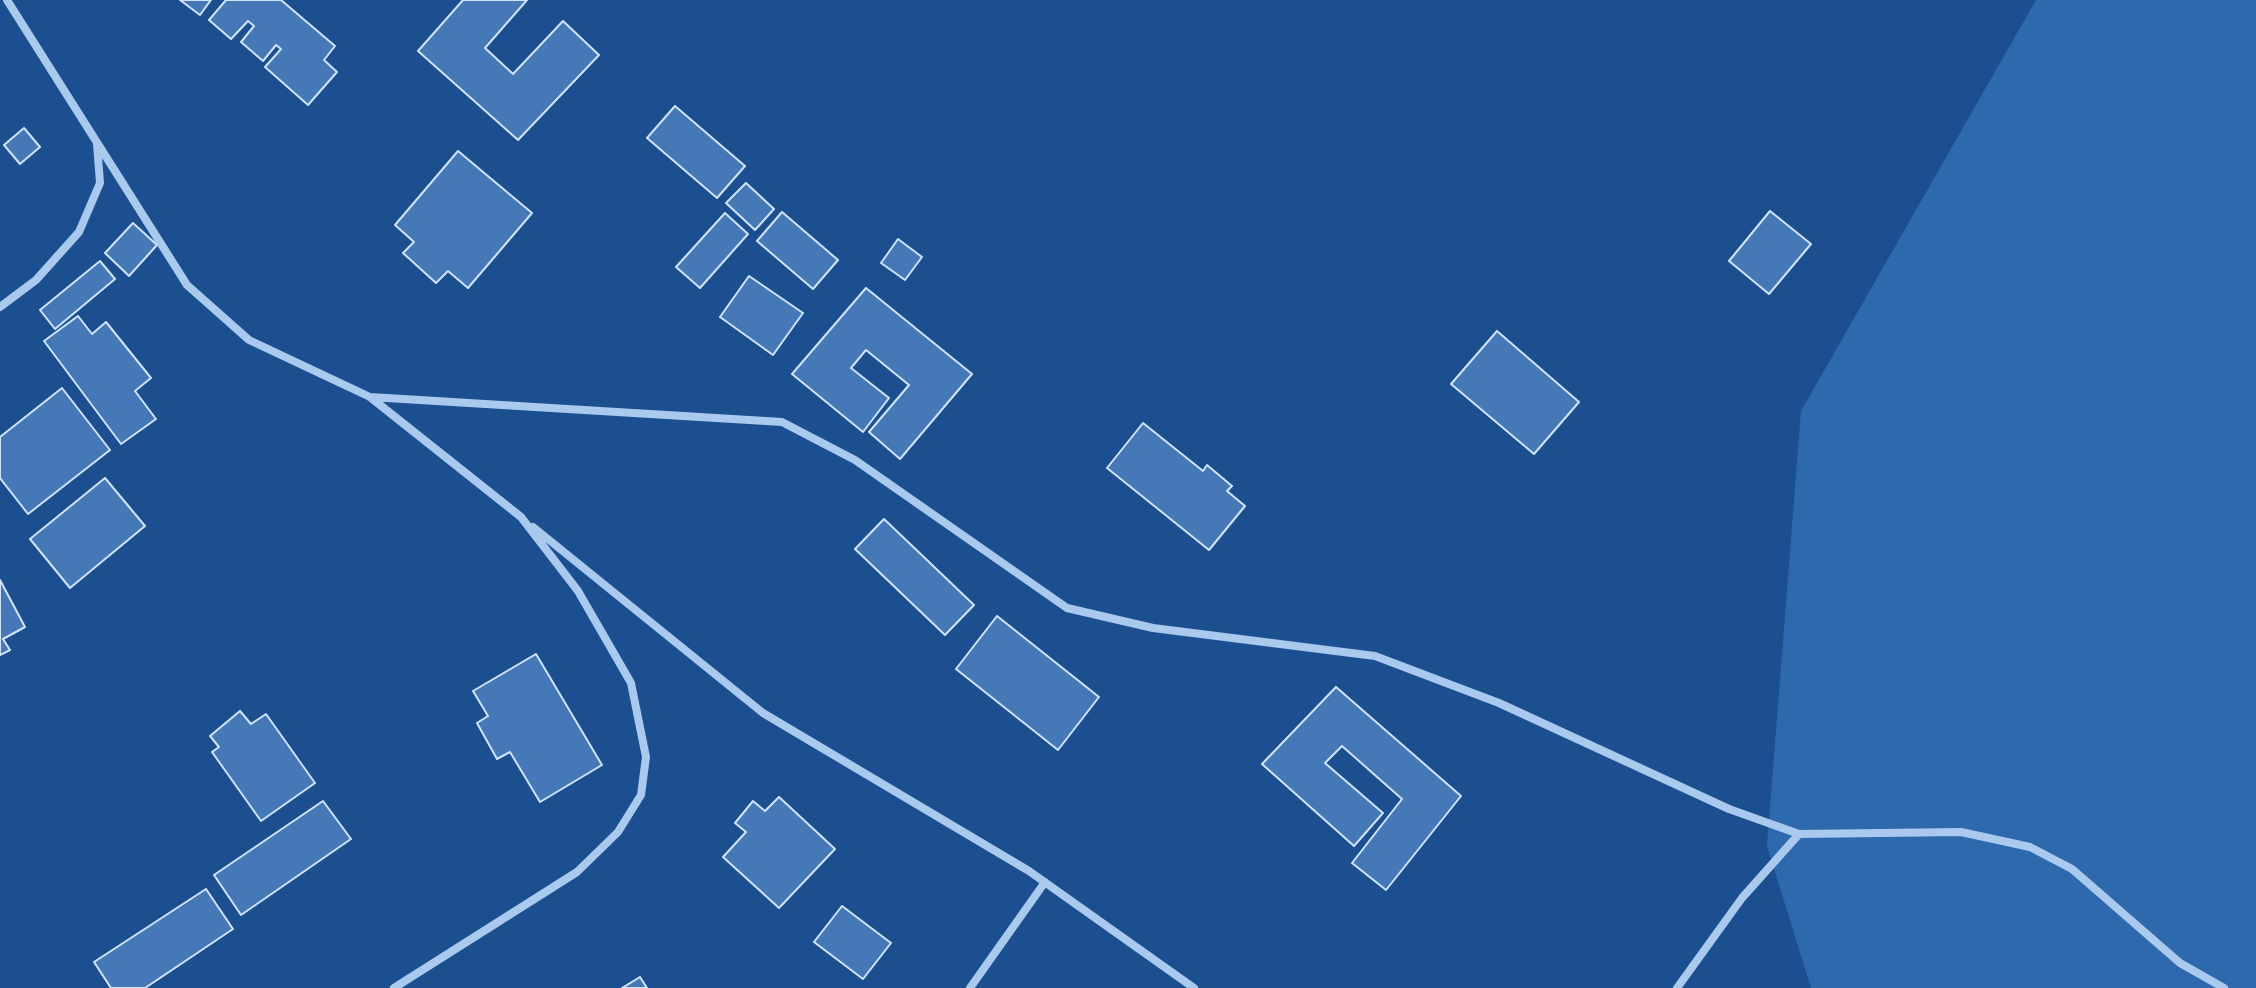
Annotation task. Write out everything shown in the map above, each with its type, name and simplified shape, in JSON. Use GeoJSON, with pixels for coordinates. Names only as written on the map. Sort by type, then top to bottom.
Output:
{"type":"FeatureCollection","features":[{"type":"Feature","properties":{"kind":"street"},"geometry":{"type":"LineString","coordinates":[[7,0],[187,285],[249,340],[370,397],[763,713],[1045,882],[1194,988]]}},
{"type":"Feature","properties":{"kind":"street"},"geometry":{"type":"LineString","coordinates":[[0,307],[36,280],[79,232],[100,183],[96,139]]}},
{"type":"Feature","properties":{"kind":"street"},"geometry":{"type":"LineString","coordinates":[[370,397],[782,422],[855,460],[1067,608],[1153,628],[1375,656],[1499,703],[1729,809],[1799,834],[1961,832],[2030,847],[2072,869],[2180,963],[2224,988]]}},
{"type":"Feature","properties":{"kind":"street"},"geometry":{"type":"LineString","coordinates":[[394,988],[577,872],[618,832],[641,795],[646,757],[631,683],[578,591],[521,517]]}},
{"type":"Feature","properties":{"kind":"street"},"geometry":{"type":"LineString","coordinates":[[1677,988],[1742,898],[1799,834]]}},
{"type":"Feature","properties":{"kind":"street"},"geometry":{"type":"LineString","coordinates":[[970,988],[1045,882]]}},
{"type":"Feature","properties":{"kind":"shaded area"},"geometry":{"type":"Polygon","coordinates":[[[2036,0],[2256,0],[2256,988],[1811,988],[1767,846],[1801,411],[2036,0]]]}},
{"type":"Feature","properties":{"kind":"building"},"geometry":{"type":"Polygon","coordinates":[[[180,0],[211,0],[200,15],[180,0]]]}},
{"type":"Feature","properties":{"kind":"building"},"geometry":{"type":"Polygon","coordinates":[[[226,0],[281,0],[335,46],[324,60],[337,72],[308,105],[265,67],[281,49],[276,45],[263,61],[241,42],[254,26],[248,21],[231,39],[209,20],[226,0]]]}},
{"type":"Feature","properties":{"kind":"building"},"geometry":{"type":"Polygon","coordinates":[[[463,0],[527,0],[485,48],[513,74],[563,21],[599,55],[518,140],[418,51],[463,0]]]}},
{"type":"Feature","properties":{"kind":"building"},"geometry":{"type":"Polygon","coordinates":[[[675,106],[745,166],[717,198],[647,138],[675,106]]]}},
{"type":"Feature","properties":{"kind":"building"},"geometry":{"type":"Polygon","coordinates":[[[24,128],[40,147],[20,164],[4,145],[24,128]]]}},
{"type":"Feature","properties":{"kind":"building"},"geometry":{"type":"Polygon","coordinates":[[[458,151],[532,213],[468,288],[448,271],[436,283],[403,253],[414,242],[395,225],[458,151]]]}},
{"type":"Feature","properties":{"kind":"building"},"geometry":{"type":"Polygon","coordinates":[[[746,183],[774,209],[755,230],[726,203],[746,183]]]}},
{"type":"Feature","properties":{"kind":"building"},"geometry":{"type":"Polygon","coordinates":[[[1770,211],[1811,244],[1769,294],[1729,261],[1770,211]]]}},
{"type":"Feature","properties":{"kind":"building"},"geometry":{"type":"Polygon","coordinates":[[[782,212],[838,260],[813,289],[757,241],[782,212]]]}},
{"type":"Feature","properties":{"kind":"building"},"geometry":{"type":"Polygon","coordinates":[[[725,213],[748,234],[700,288],[676,267],[725,213]]]}},
{"type":"Feature","properties":{"kind":"building"},"geometry":{"type":"Polygon","coordinates":[[[133,223],[157,245],[129,276],[105,253],[133,223]]]}},
{"type":"Feature","properties":{"kind":"building"},"geometry":{"type":"Polygon","coordinates":[[[898,239],[922,257],[905,280],[881,263],[898,239]]]}},
{"type":"Feature","properties":{"kind":"building"},"geometry":{"type":"Polygon","coordinates":[[[100,261],[115,279],[55,329],[40,310],[100,261]]]}},
{"type":"Feature","properties":{"kind":"building"},"geometry":{"type":"Polygon","coordinates":[[[749,276],[803,313],[773,355],[720,317],[749,276]]]}},
{"type":"Feature","properties":{"kind":"building"},"geometry":{"type":"Polygon","coordinates":[[[866,288],[972,374],[900,459],[869,432],[909,385],[866,350],[851,368],[889,398],[863,432],[792,374],[866,288]]]}},
{"type":"Feature","properties":{"kind":"building"},"geometry":{"type":"Polygon","coordinates":[[[78,316],[92,334],[106,322],[151,378],[135,391],[156,419],[121,444],[44,341],[78,316]]]}},
{"type":"Feature","properties":{"kind":"building"},"geometry":{"type":"Polygon","coordinates":[[[1497,331],[1579,402],[1534,454],[1451,384],[1497,331]]]}},
{"type":"Feature","properties":{"kind":"building"},"geometry":{"type":"Polygon","coordinates":[[[62,388],[110,450],[28,514],[0,478],[0,437],[62,388]]]}},
{"type":"Feature","properties":{"kind":"building"},"geometry":{"type":"Polygon","coordinates":[[[1143,423],[1203,471],[1207,465],[1232,486],[1227,491],[1245,506],[1209,550],[1107,468],[1143,423]]]}},
{"type":"Feature","properties":{"kind":"building"},"geometry":{"type":"Polygon","coordinates":[[[105,478],[145,526],[70,588],[30,539],[105,478]]]}},
{"type":"Feature","properties":{"kind":"building"},"geometry":{"type":"Polygon","coordinates":[[[884,519],[974,605],[945,635],[855,549],[884,519]]]}},
{"type":"Feature","properties":{"kind":"building"},"geometry":{"type":"Polygon","coordinates":[[[0,580],[25,627],[3,639],[10,650],[0,655],[0,580]]]}},
{"type":"Feature","properties":{"kind":"building"},"geometry":{"type":"Polygon","coordinates":[[[997,616],[1099,697],[1058,750],[956,669],[997,616]]]}},
{"type":"Feature","properties":{"kind":"building"},"geometry":{"type":"Polygon","coordinates":[[[536,654],[602,765],[540,802],[510,752],[497,759],[477,723],[488,716],[473,691],[536,654]]]}},
{"type":"Feature","properties":{"kind":"building"},"geometry":{"type":"Polygon","coordinates":[[[1336,687],[1461,796],[1386,890],[1352,863],[1402,799],[1342,746],[1325,763],[1383,813],[1354,846],[1262,764],[1336,687]]]}},
{"type":"Feature","properties":{"kind":"building"},"geometry":{"type":"Polygon","coordinates":[[[240,711],[251,724],[266,714],[315,783],[261,821],[212,752],[219,747],[210,736],[240,711]]]}},
{"type":"Feature","properties":{"kind":"building"},"geometry":{"type":"Polygon","coordinates":[[[779,797],[835,849],[779,908],[723,857],[746,832],[735,823],[753,801],[765,811],[779,797]]]}},
{"type":"Feature","properties":{"kind":"building"},"geometry":{"type":"Polygon","coordinates":[[[323,801],[351,839],[241,915],[214,875],[323,801]]]}},
{"type":"Feature","properties":{"kind":"building"},"geometry":{"type":"Polygon","coordinates":[[[206,889],[233,929],[145,988],[111,988],[94,962],[206,889]]]}},
{"type":"Feature","properties":{"kind":"building"},"geometry":{"type":"Polygon","coordinates":[[[842,906],[891,943],[863,979],[814,942],[842,906]]]}},
{"type":"Feature","properties":{"kind":"building"},"geometry":{"type":"Polygon","coordinates":[[[640,977],[647,988],[622,988],[640,977]]]}}]}
